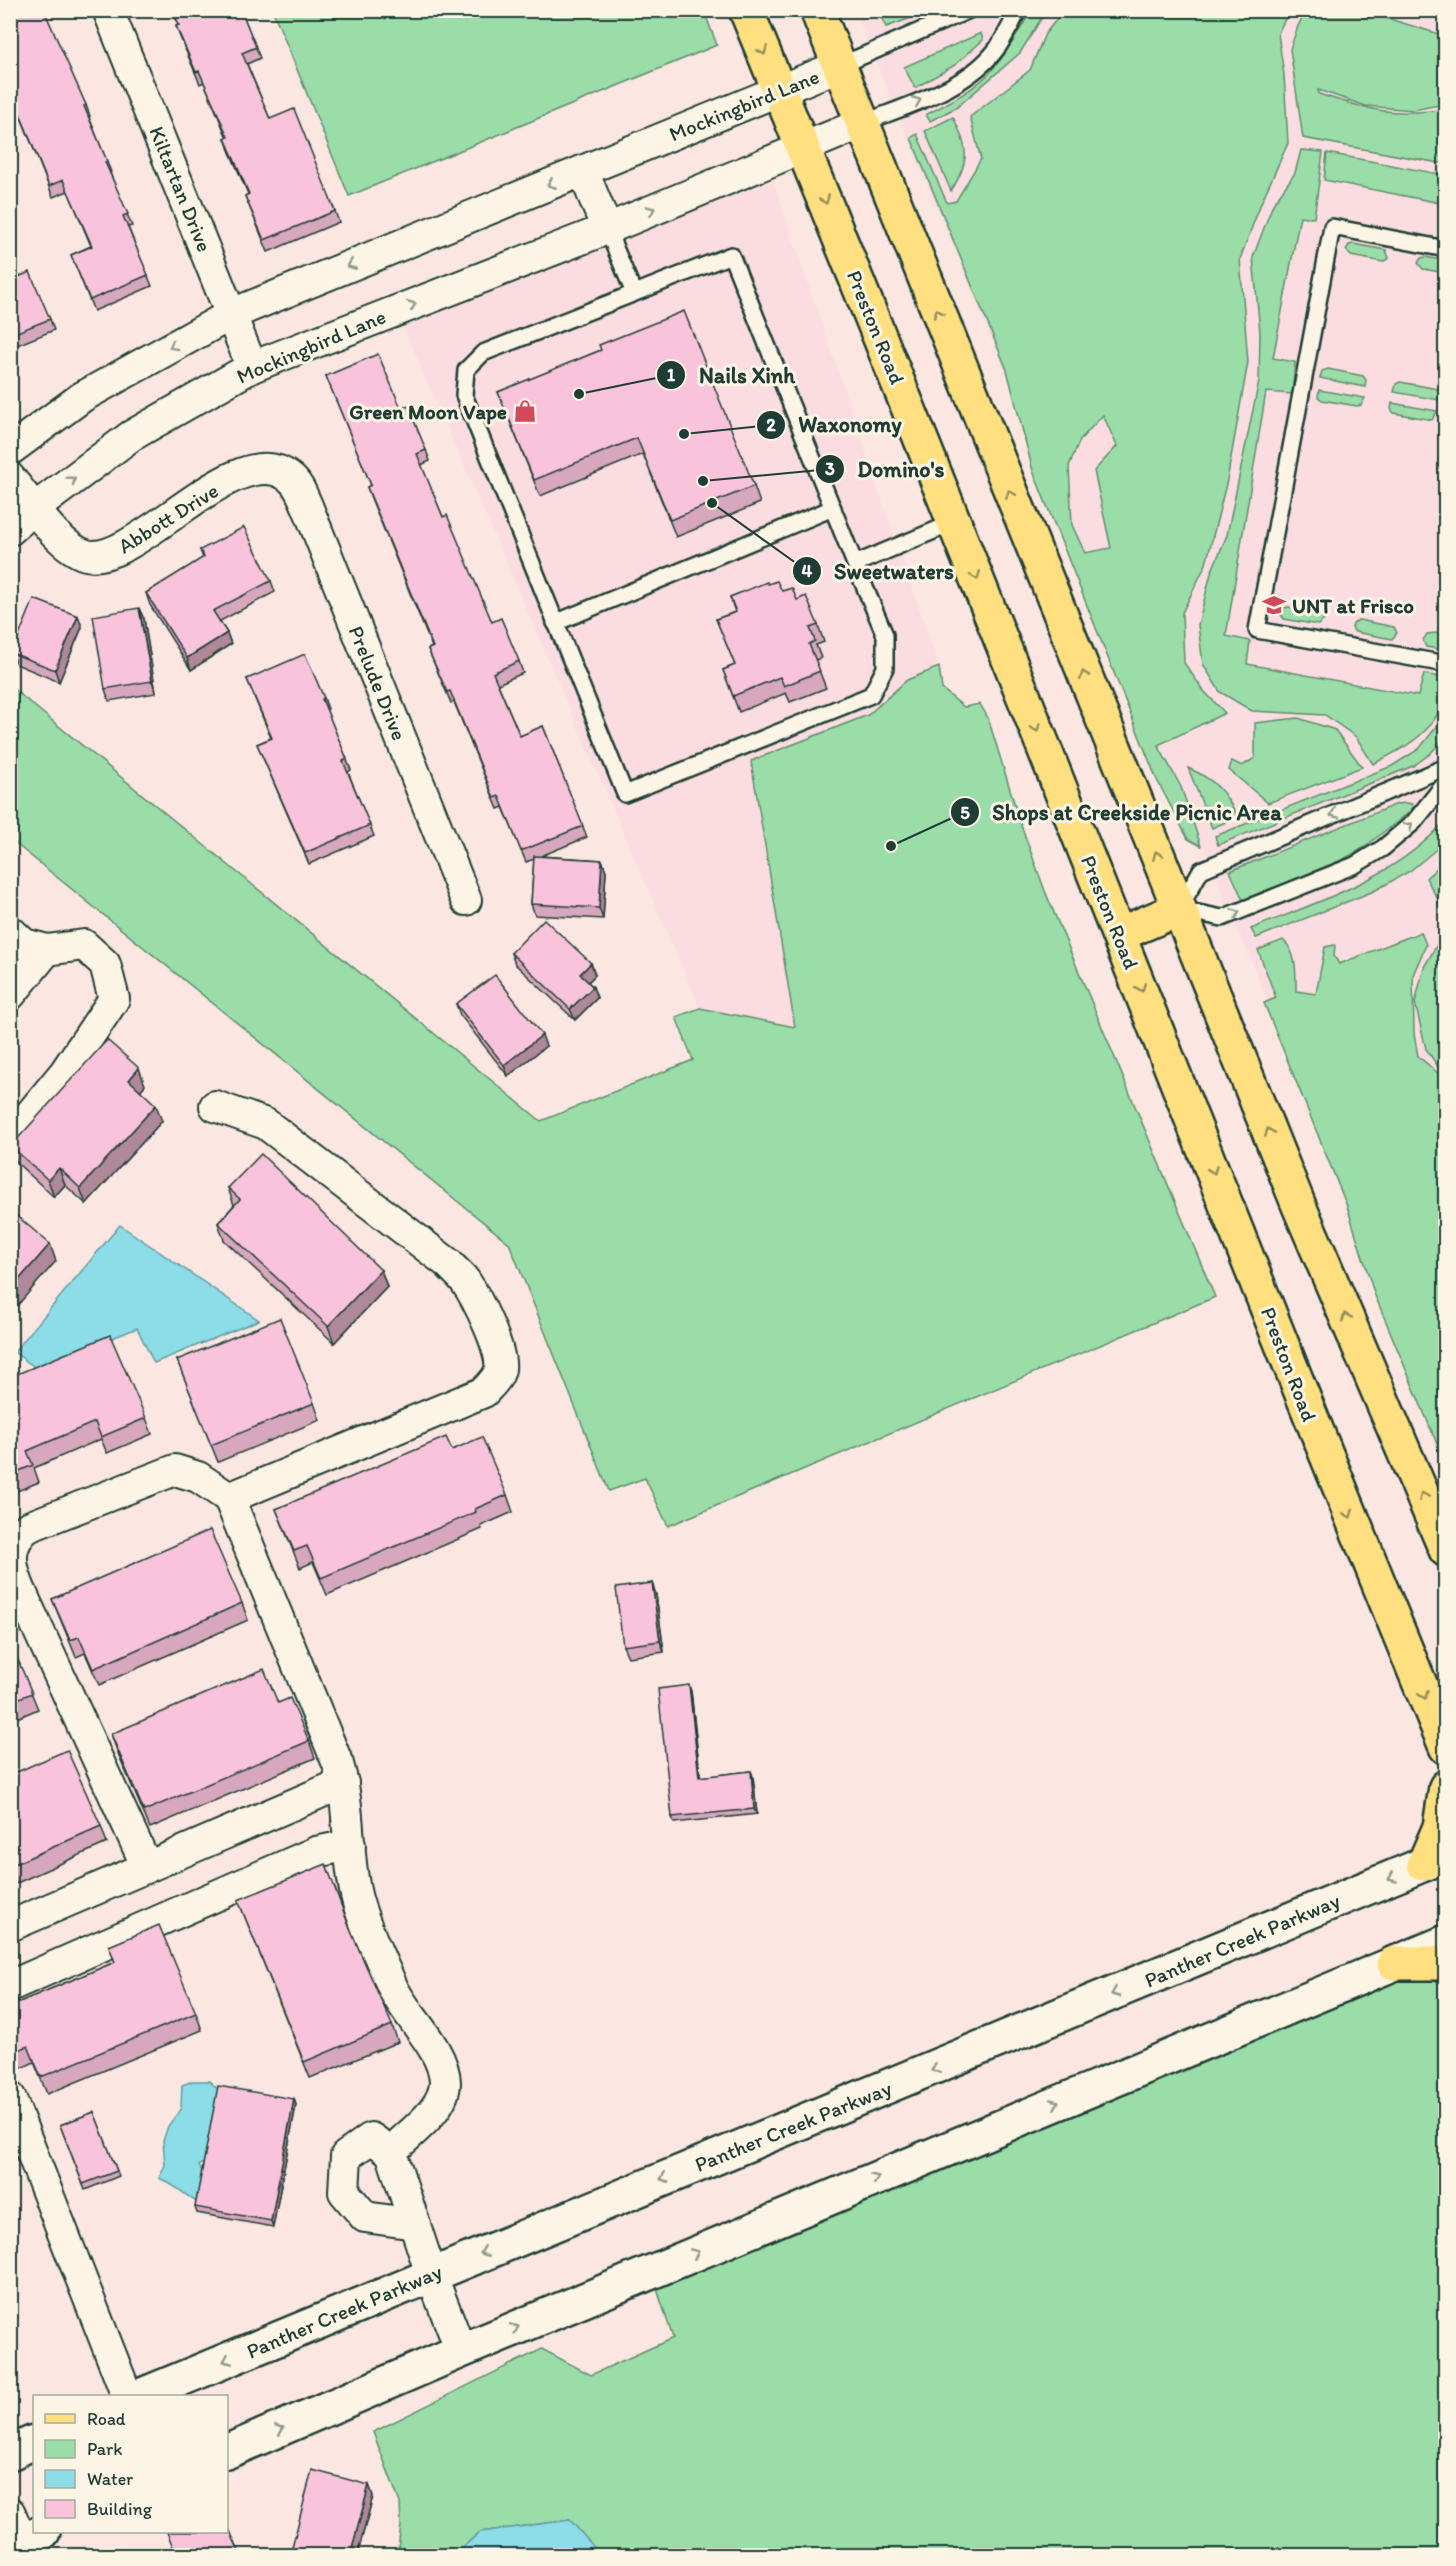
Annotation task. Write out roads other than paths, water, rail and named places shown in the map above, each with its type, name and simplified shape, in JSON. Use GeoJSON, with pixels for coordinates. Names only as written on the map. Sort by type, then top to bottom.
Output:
{"type":"FeatureCollection","features":[{"type":"Feature","properties":{"kind":"main road","name":"Preston Road"},"geometry":{"type":"LineString","coordinates":[[746,10],[955,522],[1327,1460],[1446,1747]]}},
{"type":"Feature","properties":{"kind":"main road"},"geometry":{"type":"LineString","coordinates":[[817,10],[1299,1206],[1446,1550]]}},
{"type":"Feature","properties":{"kind":"main road"},"geometry":{"type":"LineString","coordinates":[[1120,934],[1179,909]]}},
{"type":"Feature","properties":{"kind":"main road"},"geometry":{"type":"LineString","coordinates":[[1435,1859],[1446,1788]]}},
{"type":"Feature","properties":{"kind":"main road","name":"Panther Creek Parkway"},"geometry":{"type":"LineString","coordinates":[[145,2395],[431,2274],[894,2086],[1435,1859]]}},
{"type":"Feature","properties":{"kind":"main road"},"geometry":{"type":"LineString","coordinates":[[228,2451],[461,2351],[1446,1942]]}},
{"type":"Feature","properties":{"kind":"main road"},"geometry":{"type":"LineString","coordinates":[[1394,1963],[1446,1963]]}},
{"type":"Feature","properties":{"kind":"main road"},"geometry":{"type":"LineString","coordinates":[[10,2453],[33,2442]]}},
{"type":"Feature","properties":{"kind":"street","name":"Kiltartan Drive"},"geometry":{"type":"LineString","coordinates":[[108,10],[252,367]]}},
{"type":"Feature","properties":{"kind":"street","name":"Mockingbird Lane"},"geometry":{"type":"LineString","coordinates":[[10,450],[82,397],[232,314],[839,66]]}},
{"type":"Feature","properties":{"kind":"street","name":"Mockingbird Lane"},"geometry":{"type":"LineString","coordinates":[[10,530],[35,507],[131,436],[252,367],[607,229],[862,123]]}},
{"type":"Feature","properties":{"kind":"street"},"geometry":{"type":"LineString","coordinates":[[583,171],[607,229]]}},
{"type":"Feature","properties":{"kind":"street","name":"Abbott Drive"},"geometry":{"type":"LineString","coordinates":[[10,478],[63,542],[85,555],[105,555],[114,552],[201,495],[236,476],[264,468],[282,472]]}},
{"type":"Feature","properties":{"kind":"street","name":"Prelude Drive"},"geometry":{"type":"LineString","coordinates":[[282,472],[297,486],[305,501],[466,900]]}},
{"type":"Feature","properties":{"kind":"street"},"geometry":{"type":"LineString","coordinates":[[10,932],[24,944],[47,950],[84,945],[105,964],[114,999],[65,1072],[10,1139]]}},
{"type":"Feature","properties":{"kind":"street"},"geometry":{"type":"LineString","coordinates":[[10,995],[47,950]]}},
{"type":"Feature","properties":{"kind":"street"},"geometry":{"type":"LineString","coordinates":[[215,1106],[266,1124],[449,1264],[464,1278],[473,1294],[497,1349],[501,1367],[498,1377],[484,1392],[229,1498]]}},
{"type":"Feature","properties":{"kind":"street"},"geometry":{"type":"LineString","coordinates":[[147,1867],[16,1596],[10,1562],[14,1544],[28,1527],[175,1470],[198,1477],[229,1498],[338,1764],[344,1783],[356,1895],[392,1987],[438,2058],[444,2073],[445,2084],[438,2107],[391,2152]]}},
{"type":"Feature","properties":{"kind":"street"},"geometry":{"type":"LineString","coordinates":[[10,1926],[344,1783]]}},
{"type":"Feature","properties":{"kind":"street"},"geometry":{"type":"LineString","coordinates":[[10,1986],[316,1852],[350,1845]]}},
{"type":"Feature","properties":{"kind":"street"},"geometry":{"type":"LineString","coordinates":[[10,2097],[126,2395]]}},
{"type":"Feature","properties":{"kind":"street"},"geometry":{"type":"LineString","coordinates":[[415,2224],[365,2217],[344,2192],[346,2156],[371,2138],[391,2152],[415,2224],[431,2274],[461,2351]]}},
{"type":"Feature","properties":{"kind":"lane"},"geometry":{"type":"LineString","coordinates":[[839,66],[969,10]]}},
{"type":"Feature","properties":{"kind":"lane"},"geometry":{"type":"LineString","coordinates":[[862,123],[940,92],[971,74],[997,48],[1019,10]]}},
{"type":"Feature","properties":{"kind":"lane"},"geometry":{"type":"LineString","coordinates":[[1446,249],[1332,227],[1257,630],[1446,664]]}},
{"type":"Feature","properties":{"kind":"lane"},"geometry":{"type":"LineString","coordinates":[[607,229],[634,293]]}},
{"type":"Feature","properties":{"kind":"lane"},"geometry":{"type":"LineString","coordinates":[[731,255],[885,635],[885,668],[870,696],[625,794],[464,395],[466,370],[483,353],[634,293],[731,255]]}},
{"type":"Feature","properties":{"kind":"lane"},"geometry":{"type":"LineString","coordinates":[[555,623],[833,508]]}},
{"type":"Feature","properties":{"kind":"lane"},"geometry":{"type":"LineString","coordinates":[[855,564],[955,522]]}},
{"type":"Feature","properties":{"kind":"lane"},"geometry":{"type":"LineString","coordinates":[[1446,767],[1201,870],[1179,909],[1222,918],[1354,865],[1383,848],[1414,822],[1446,782]]}},
{"type":"Feature","properties":{"kind":"water"},"geometry":{"type":"Polygon","coordinates":[[[120,1225],[259,1320],[154,1363],[137,1328],[37,1369],[14,1352],[120,1225]]]}},
{"type":"Feature","properties":{"kind":"water"},"geometry":{"type":"Polygon","coordinates":[[[193,2081],[209,2081],[220,2091],[217,2154],[199,2166],[205,2176],[207,2209],[159,2178],[165,2165],[163,2141],[168,2126],[181,2109],[182,2085],[193,2081]]]}},
{"type":"Feature","properties":{"kind":"water"},"geometry":{"type":"Polygon","coordinates":[[[570,2520],[601,2555],[454,2555],[480,2532],[570,2520]]]}},
{"type":"Feature","properties":{"kind":"place","name":"Nails Xinh"},"geometry":{"type":"Point","coordinates":[579,394]}},
{"type":"Feature","properties":{"kind":"place","name":"Green Moon Vape"},"geometry":{"type":"Point","coordinates":[525,411]}},
{"type":"Feature","properties":{"kind":"place","name":"Waxonomy"},"geometry":{"type":"Point","coordinates":[684,434]}},
{"type":"Feature","properties":{"kind":"place","name":"Domino's"},"geometry":{"type":"Point","coordinates":[703,481]}},
{"type":"Feature","properties":{"kind":"place","name":"Sweetwaters"},"geometry":{"type":"Point","coordinates":[712,503]}},
{"type":"Feature","properties":{"kind":"place","name":"UNT at Frisco"},"geometry":{"type":"Point","coordinates":[1274,605]}},
{"type":"Feature","properties":{"kind":"place","name":"Shops at Creekside Picnic Area"},"geometry":{"type":"Point","coordinates":[891,846]}}]}
